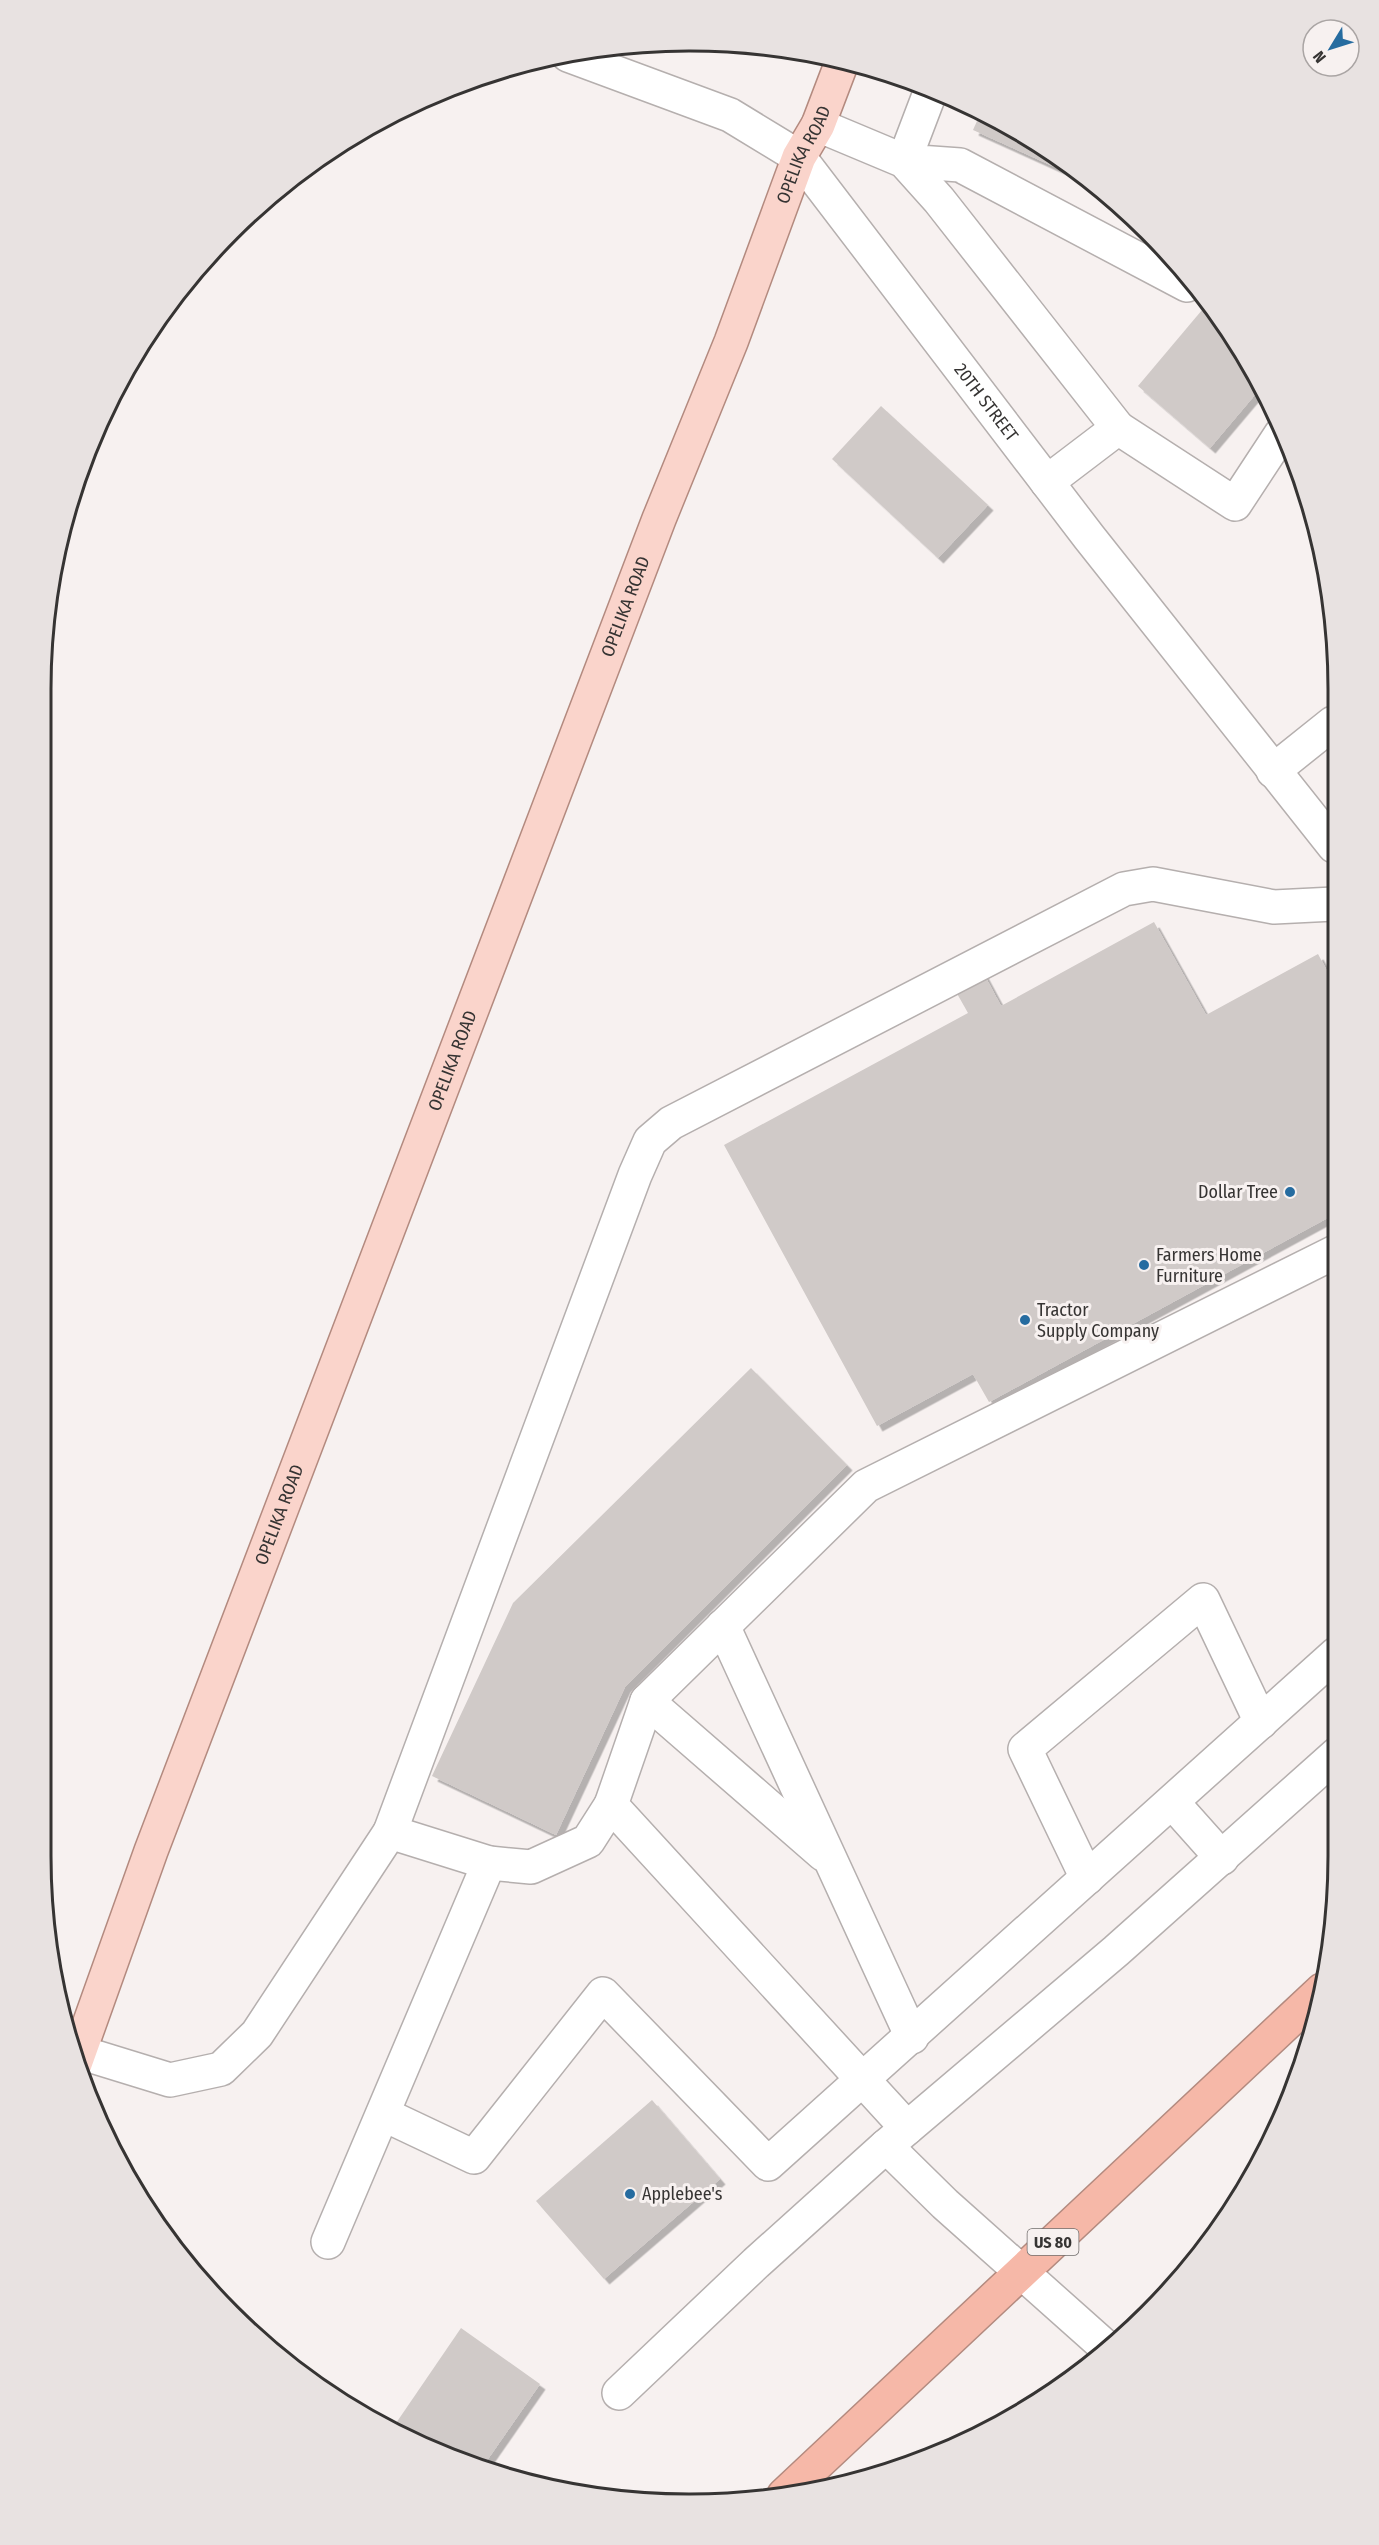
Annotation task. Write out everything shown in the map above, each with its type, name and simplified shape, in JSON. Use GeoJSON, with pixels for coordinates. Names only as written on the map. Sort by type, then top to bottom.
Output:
{"type":"FeatureCollection","features":[{"type":"Feature","properties":{"kind":"highway","name":"US 80"},"geometry":{"type":"LineString","coordinates":[[793,2486],[1311,2000]]}},
{"type":"Feature","properties":{"kind":"main road","name":"OPELIKA ROAD"},"geometry":{"type":"LineString","coordinates":[[81,2047],[159,1829],[658,519],[731,342],[799,157],[818,125],[839,69]]}},
{"type":"Feature","properties":{"kind":"street","name":"20TH STREET"},"geometry":{"type":"LineString","coordinates":[[582,60],[730,114],[799,157],[1047,482],[1328,839]]}},
{"type":"Feature","properties":{"kind":"street"},"geometry":{"type":"LineString","coordinates":[[904,161],[928,98]]}},
{"type":"Feature","properties":{"kind":"street"},"geometry":{"type":"LineString","coordinates":[[818,125],[904,161],[960,165],[1180,281]]}},
{"type":"Feature","properties":{"kind":"street"},"geometry":{"type":"LineString","coordinates":[[904,161],[939,200],[1118,428],[1234,504],[1277,440]]}},
{"type":"Feature","properties":{"kind":"street"},"geometry":{"type":"LineString","coordinates":[[1047,482],[1118,428]]}},
{"type":"Feature","properties":{"kind":"street"},"geometry":{"type":"LineString","coordinates":[[1273,771],[1328,727]]}},
{"type":"Feature","properties":{"kind":"street"},"geometry":{"type":"LineString","coordinates":[[85,2060],[170,2080],[221,2069],[257,2034],[390,1832],[635,1175],[650,1141],[671,1123],[1124,889],[1153,884],[1274,907],[1328,904]]}},
{"type":"Feature","properties":{"kind":"street"},"geometry":{"type":"LineString","coordinates":[[390,1832],[489,1863],[531,1867],[588,1841],[611,1805],[647,1701],[866,1486],[1328,1255]]}},
{"type":"Feature","properties":{"kind":"street"},"geometry":{"type":"LineString","coordinates":[[1087,1878],[1025,1749],[1203,1600],[1261,1722]]}},
{"type":"Feature","properties":{"kind":"street"},"geometry":{"type":"LineString","coordinates":[[723,1626],[912,2037]]}},
{"type":"Feature","properties":{"kind":"street"},"geometry":{"type":"LineString","coordinates":[[383,2114],[474,2157],[603,1994],[768,2164],[1328,1661]]}},
{"type":"Feature","properties":{"kind":"street"},"geometry":{"type":"LineString","coordinates":[[647,1701],[831,1862]]}},
{"type":"Feature","properties":{"kind":"street"},"geometry":{"type":"LineString","coordinates":[[619,2393],[756,2262],[896,2137],[1222,1858],[1328,1762]]}},
{"type":"Feature","properties":{"kind":"street"},"geometry":{"type":"LineString","coordinates":[[1172,1802],[1222,1858]]}},
{"type":"Feature","properties":{"kind":"street"},"geometry":{"type":"LineString","coordinates":[[611,1805],[863,2081],[896,2137],[945,2204],[1102,2343]]}},
{"type":"Feature","properties":{"kind":"street"},"geometry":{"type":"LineString","coordinates":[[328,2242],[489,1863]]}},
{"type":"Feature","properties":{"kind":"building"},"geometry":{"type":"Polygon","coordinates":[[[977,120],[1056,168],[973,130],[977,120]]]}},
{"type":"Feature","properties":{"kind":"building"},"geometry":{"type":"Polygon","coordinates":[[[1202,310],[1220,335],[1255,394],[1210,448],[1138,386],[1202,310]]]}},
{"type":"Feature","properties":{"kind":"building"},"geometry":{"type":"Polygon","coordinates":[[[881,406],[988,505],[938,558],[832,459],[881,406]]]}},
{"type":"Feature","properties":{"kind":"building"},"geometry":{"type":"Polygon","coordinates":[[[1154,922],[1206,1015],[1318,954],[1328,973],[1328,1218],[989,1402],[973,1374],[877,1426],[724,1145],[968,1013],[951,983],[980,967],[1001,1006],[1154,922]]]}},
{"type":"Feature","properties":{"kind":"building"},"geometry":{"type":"Polygon","coordinates":[[[751,1368],[847,1465],[625,1687],[556,1835],[432,1776],[513,1603],[751,1368]]]}},
{"type":"Feature","properties":{"kind":"building"},"geometry":{"type":"Polygon","coordinates":[[[652,2100],[720,2179],[604,2279],[536,2201],[652,2100]]]}},
{"type":"Feature","properties":{"kind":"building"},"geometry":{"type":"Polygon","coordinates":[[[461,2328],[540,2384],[487,2461],[445,2445],[397,2422],[461,2328]]]}},
{"type":"Feature","properties":{"kind":"place","name":"Dollar Tree"},"geometry":{"type":"Point","coordinates":[1290,1192]}},
{"type":"Feature","properties":{"kind":"place","name":"Farmers Home Furniture"},"geometry":{"type":"Point","coordinates":[1144,1265]}},
{"type":"Feature","properties":{"kind":"place","name":"Tractor Supply Company"},"geometry":{"type":"Point","coordinates":[1025,1320]}},
{"type":"Feature","properties":{"kind":"place","name":"Applebee's"},"geometry":{"type":"Point","coordinates":[630,2194]}}]}
